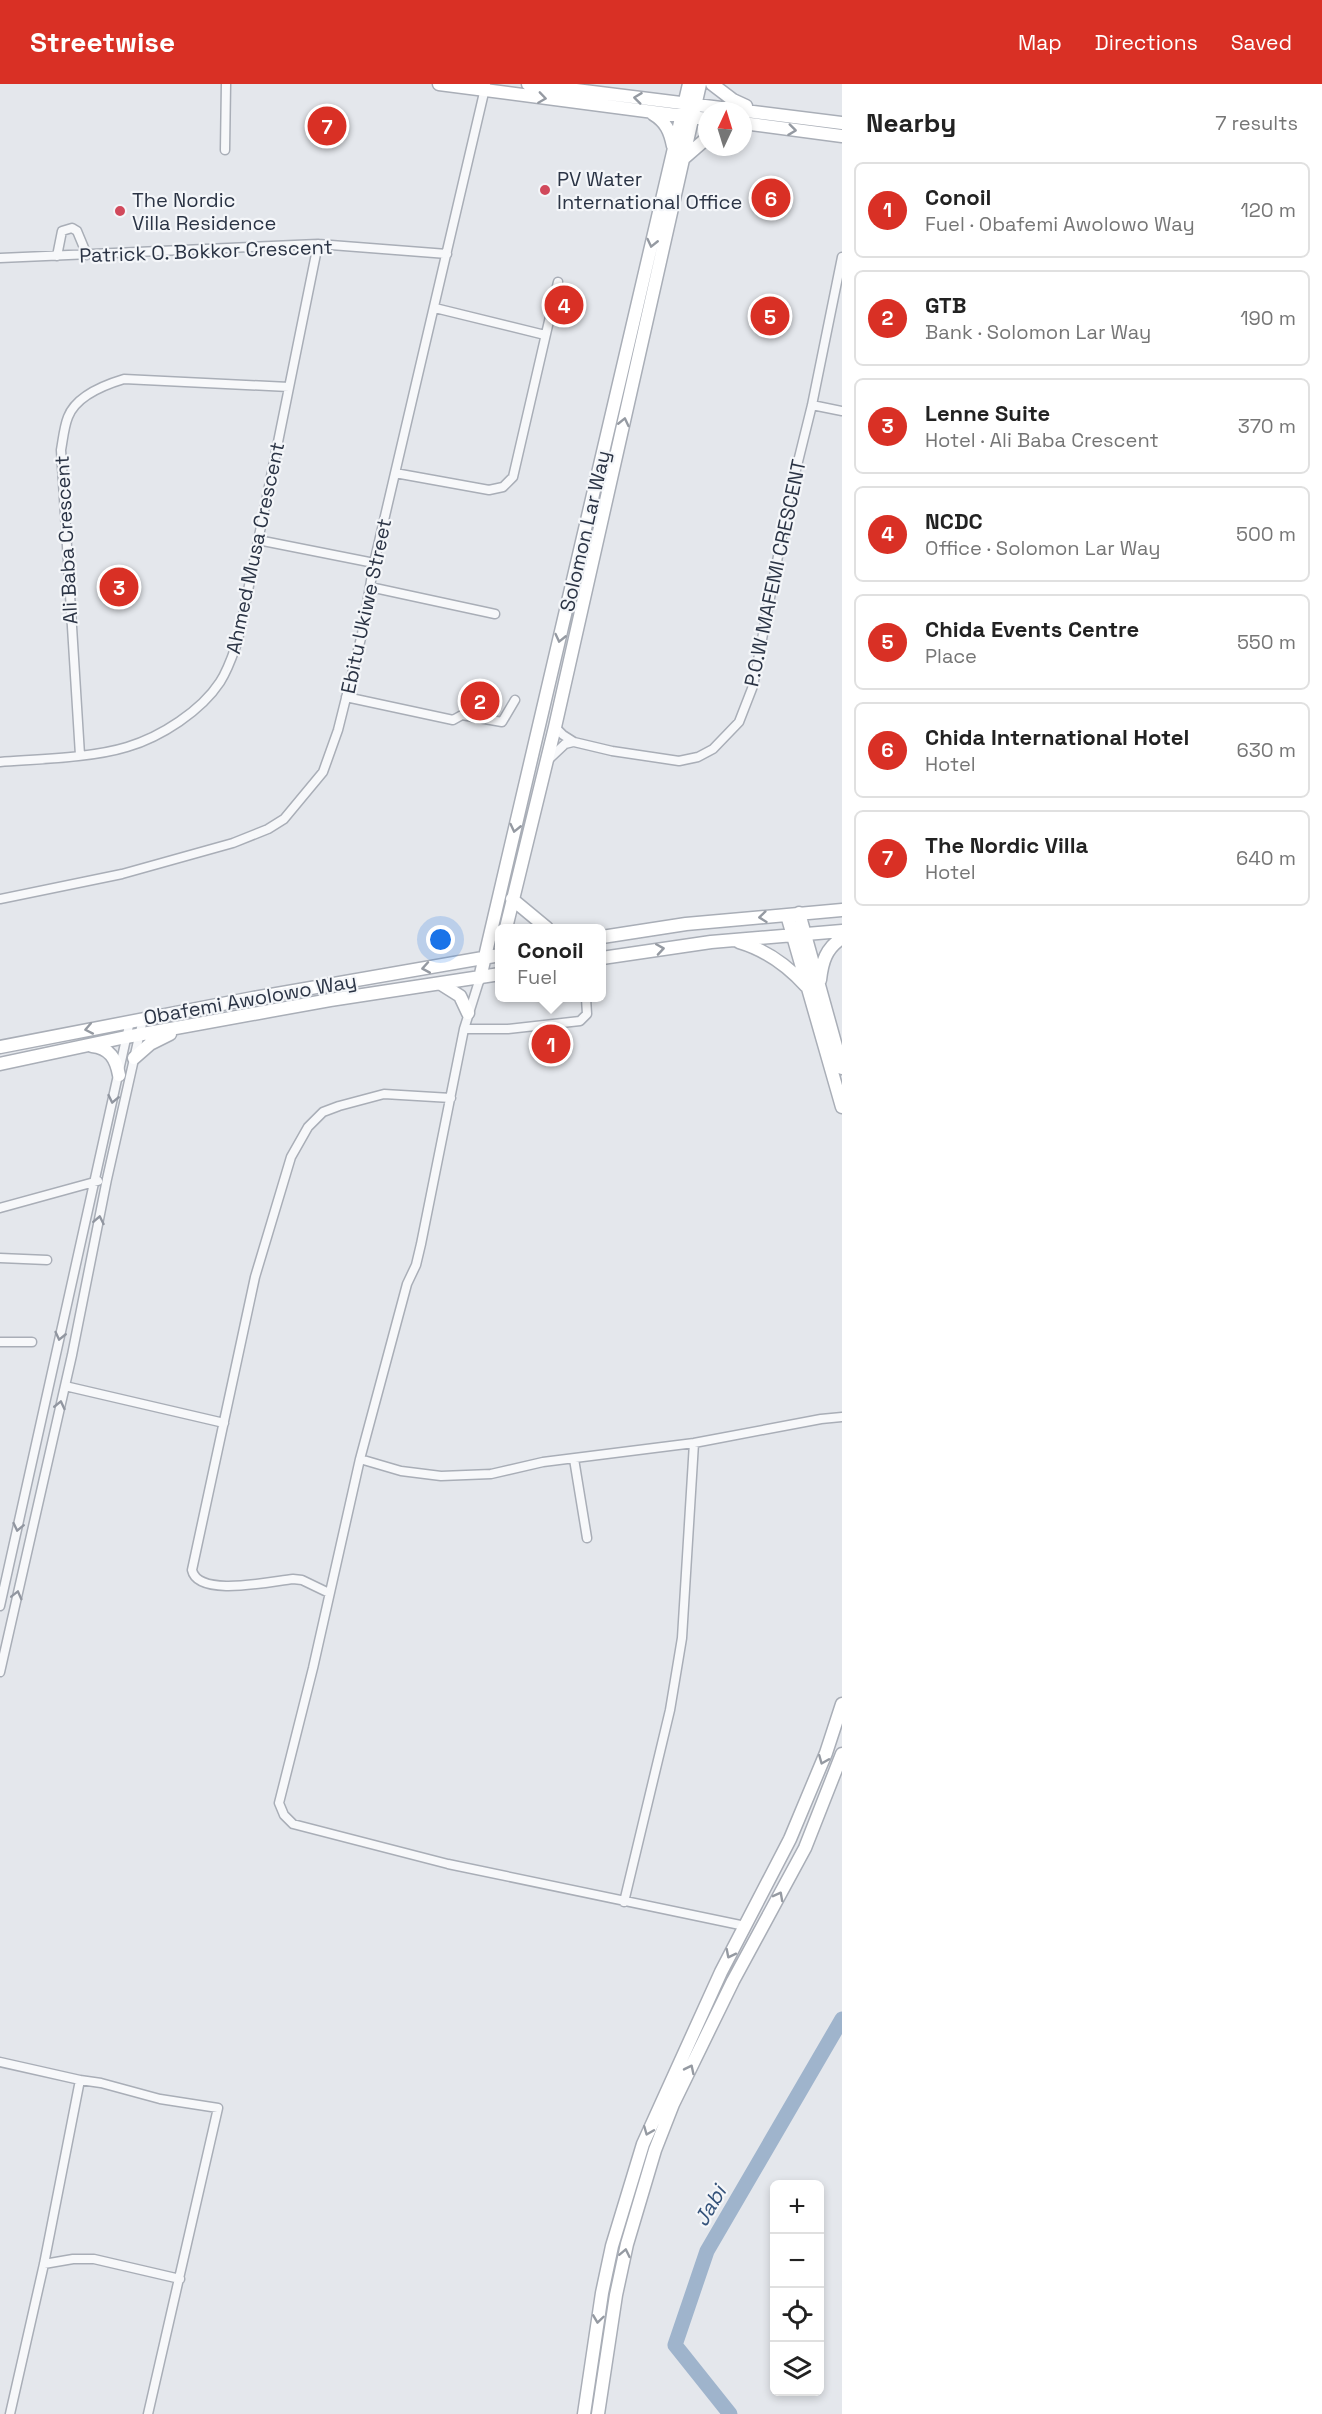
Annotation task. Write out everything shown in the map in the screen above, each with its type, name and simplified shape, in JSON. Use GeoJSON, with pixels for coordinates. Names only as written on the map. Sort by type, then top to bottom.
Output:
{"type":"FeatureCollection","features":[{"type":"Feature","properties":{"kind":"main road"},"geometry":{"type":"LineString","coordinates":[[439,84],[485,87],[650,112],[689,110],[768,114],[842,123]]}},
{"type":"Feature","properties":{"kind":"main road"},"geometry":{"type":"LineString","coordinates":[[528,84],[661,100],[698,114]]}},
{"type":"Feature","properties":{"kind":"main road"},"geometry":{"type":"LineString","coordinates":[[661,100],[677,93],[684,84]]}},
{"type":"Feature","properties":{"kind":"main road","name":"Solomon Lar Way"},"geometry":{"type":"LineString","coordinates":[[507,924],[555,727],[683,159],[689,110],[689,84]]}},
{"type":"Feature","properties":{"kind":"main road","name":"Solomon Lar Way"},"geometry":{"type":"LineString","coordinates":[[480,978],[674,150],[700,84]]}},
{"type":"Feature","properties":{"kind":"main road"},"geometry":{"type":"LineString","coordinates":[[712,84],[733,100],[768,114]]}},
{"type":"Feature","properties":{"kind":"main road"},"geometry":{"type":"LineString","coordinates":[[650,112],[664,121],[670,132],[674,150]]}},
{"type":"Feature","properties":{"kind":"main road"},"geometry":{"type":"LineString","coordinates":[[823,121],[842,113]]}},
{"type":"Feature","properties":{"kind":"main road"},"geometry":{"type":"LineString","coordinates":[[752,124],[842,136]]}},
{"type":"Feature","properties":{"kind":"main road"},"geometry":{"type":"LineString","coordinates":[[683,159],[698,146]]}},
{"type":"Feature","properties":{"kind":"main road"},"geometry":{"type":"LineString","coordinates":[[512,899],[542,924]]}},
{"type":"Feature","properties":{"kind":"main road"},"geometry":{"type":"LineString","coordinates":[[606,936],[686,924],[842,910]]}},
{"type":"Feature","properties":{"kind":"main road"},"geometry":{"type":"LineString","coordinates":[[793,914],[814,988],[842,1107]]}},
{"type":"Feature","properties":{"kind":"main road"},"geometry":{"type":"LineString","coordinates":[[606,957],[732,940],[842,931]]}},
{"type":"Feature","properties":{"kind":"main road"},"geometry":{"type":"LineString","coordinates":[[814,988],[829,950],[842,938]]}},
{"type":"Feature","properties":{"kind":"main road"},"geometry":{"type":"LineString","coordinates":[[732,940],[769,954],[814,988],[839,1050],[842,1068]]}},
{"type":"Feature","properties":{"kind":"main road","name":"Obafemi Awolowo Way"},"geometry":{"type":"LineString","coordinates":[[0,1047],[136,1020],[495,957]]}},
{"type":"Feature","properties":{"kind":"main road","name":"Obafemi Awolowo Way"},"geometry":{"type":"LineString","coordinates":[[0,1064],[126,1037],[330,1000],[495,976]]}},
{"type":"Feature","properties":{"kind":"main road"},"geometry":{"type":"LineString","coordinates":[[440,984],[460,996],[468,1013]]}},
{"type":"Feature","properties":{"kind":"main road"},"geometry":{"type":"LineString","coordinates":[[134,1058],[150,1044],[193,1025]]}},
{"type":"Feature","properties":{"kind":"main road"},"geometry":{"type":"LineString","coordinates":[[85,1046],[99,1047],[110,1053],[116,1062],[118,1075]]}},
{"type":"Feature","properties":{"kind":"main road"},"geometry":{"type":"LineString","coordinates":[[584,2414],[602,2293],[612,2246],[643,2144],[661,2100],[790,1839],[826,1753],[842,1704]]}},
{"type":"Feature","properties":{"kind":"main road"},"geometry":{"type":"LineString","coordinates":[[598,2414],[604,2363],[620,2274],[655,2150],[673,2104],[728,1991],[805,1848],[842,1754]]}},
{"type":"Feature","properties":{"kind":"street"},"geometry":{"type":"LineString","coordinates":[[225,150],[226,84]]}},
{"type":"Feature","properties":{"kind":"street","name":"Ebitu Ukiwe Street"},"geometry":{"type":"LineString","coordinates":[[0,899],[123,874],[233,843],[268,829],[284,819],[323,771],[346,698],[362,634],[374,563],[485,87]]}},
{"type":"Feature","properties":{"kind":"street"},"geometry":{"type":"LineString","coordinates":[[57,256],[62,231],[72,228],[77,231],[87,255]]}},
{"type":"Feature","properties":{"kind":"street","name":"Patrick O. Bokkor Crescent"},"geometry":{"type":"LineString","coordinates":[[0,258],[318,244],[447,254]]}},
{"type":"Feature","properties":{"kind":"street","name":"Ahmed Musa Crescent"},"geometry":{"type":"LineString","coordinates":[[0,762],[80,755],[127,747],[157,734],[203,701],[219,684],[229,666],[238,640],[318,244]]}},
{"type":"Feature","properties":{"kind":"street","name":"P.O.W MAFEMI CRESCENT"},"geometry":{"type":"LineString","coordinates":[[555,727],[562,735],[574,742],[612,751],[679,761],[698,757],[712,748],[739,722],[753,686],[790,494],[812,405],[842,257]]}},
{"type":"Feature","properties":{"kind":"street"},"geometry":{"type":"LineString","coordinates":[[395,473],[489,490],[503,487],[513,477],[558,282]]}},
{"type":"Feature","properties":{"kind":"street"},"geometry":{"type":"LineString","coordinates":[[435,308],[545,335]]}},
{"type":"Feature","properties":{"kind":"street","name":"Ali Baba Crescent"},"geometry":{"type":"LineString","coordinates":[[80,755],[61,450],[68,416],[83,399],[102,385],[124,379],[289,387]]}},
{"type":"Feature","properties":{"kind":"street"},"geometry":{"type":"LineString","coordinates":[[812,405],[842,411]]}},
{"type":"Feature","properties":{"kind":"street"},"geometry":{"type":"LineString","coordinates":[[258,540],[374,563]]}},
{"type":"Feature","properties":{"kind":"street"},"geometry":{"type":"LineString","coordinates":[[370,586],[495,614]]}},
{"type":"Feature","properties":{"kind":"street"},"geometry":{"type":"LineString","coordinates":[[346,698],[453,720],[462,715],[502,722],[515,700]]}},
{"type":"Feature","properties":{"kind":"street"},"geometry":{"type":"LineString","coordinates":[[547,760],[565,744],[574,742]]}},
{"type":"Feature","properties":{"kind":"street"},"geometry":{"type":"LineString","coordinates":[[480,978],[464,1029],[416,1265],[407,1284],[360,1459],[279,1803],[293,1824],[448,1864],[745,1926]]}},
{"type":"Feature","properties":{"kind":"street"},"geometry":{"type":"LineString","coordinates":[[464,1029],[508,1029],[580,1021],[587,1014],[586,1002]]}},
{"type":"Feature","properties":{"kind":"street"},"geometry":{"type":"LineString","coordinates":[[0,1672],[65,1386],[107,1179],[140,1035],[136,1020]]}},
{"type":"Feature","properties":{"kind":"street"},"geometry":{"type":"LineString","coordinates":[[0,1606],[126,1037],[136,1020]]}},
{"type":"Feature","properties":{"kind":"street"},"geometry":{"type":"LineString","coordinates":[[329,1593],[302,1580],[293,1579],[224,1587],[207,1585],[198,1581],[192,1570],[255,1277],[291,1157],[308,1127],[323,1112],[384,1094],[451,1098]]}},
{"type":"Feature","properties":{"kind":"street"},"geometry":{"type":"LineString","coordinates":[[0,1208],[107,1179]]}},
{"type":"Feature","properties":{"kind":"street"},"geometry":{"type":"LineString","coordinates":[[0,1258],[47,1260]]}},
{"type":"Feature","properties":{"kind":"street"},"geometry":{"type":"LineString","coordinates":[[0,1342],[32,1342]]}},
{"type":"Feature","properties":{"kind":"street"},"geometry":{"type":"LineString","coordinates":[[65,1386],[224,1423]]}},
{"type":"Feature","properties":{"kind":"street"},"geometry":{"type":"LineString","coordinates":[[360,1459],[401,1471],[441,1476],[491,1474],[574,1459],[694,1443],[842,1417]]}},
{"type":"Feature","properties":{"kind":"street"},"geometry":{"type":"LineString","coordinates":[[624,1902],[670,1710],[682,1638],[694,1443]]}},
{"type":"Feature","properties":{"kind":"street"},"geometry":{"type":"LineString","coordinates":[[574,1459],[587,1538]]}},
{"type":"Feature","properties":{"kind":"street"},"geometry":{"type":"LineString","coordinates":[[0,2062],[101,2083],[160,2099],[218,2108],[148,2414]]}},
{"type":"Feature","properties":{"kind":"street"},"geometry":{"type":"LineString","coordinates":[[10,2414],[44,2264],[80,2080]]}},
{"type":"Feature","properties":{"kind":"street"},"geometry":{"type":"LineString","coordinates":[[44,2264],[73,2259],[94,2259],[180,2279]]}},
{"type":"Feature","properties":{"kind":"waterway","name":"Jabi"},"geometry":{"type":"LineString","coordinates":[[730,2414],[675,2345],[707,2251],[842,2019]]}},
{"type":"Feature","properties":{"kind":"place","name":"The Nordic Villa"},"geometry":{"type":"Point","coordinates":[327,126]}},
{"type":"Feature","properties":{"kind":"place","name":"PV Water International Office"},"geometry":{"type":"Point","coordinates":[545,190]}},
{"type":"Feature","properties":{"kind":"place","name":"Chida International Hotel"},"geometry":{"type":"Point","coordinates":[771,198]}},
{"type":"Feature","properties":{"kind":"place","name":"The Nordic Villa Residence"},"geometry":{"type":"Point","coordinates":[120,211]}},
{"type":"Feature","properties":{"kind":"place","name":"NCDC"},"geometry":{"type":"Point","coordinates":[564,305]}},
{"type":"Feature","properties":{"kind":"place","name":"Chida Events Centre"},"geometry":{"type":"Point","coordinates":[770,316]}},
{"type":"Feature","properties":{"kind":"place","name":"Lenne Suite"},"geometry":{"type":"Point","coordinates":[119,587]}},
{"type":"Feature","properties":{"kind":"place","name":"GTB"},"geometry":{"type":"Point","coordinates":[480,701]}},
{"type":"Feature","properties":{"kind":"place","name":"Conoil"},"geometry":{"type":"Point","coordinates":[551,1044]}}]}
